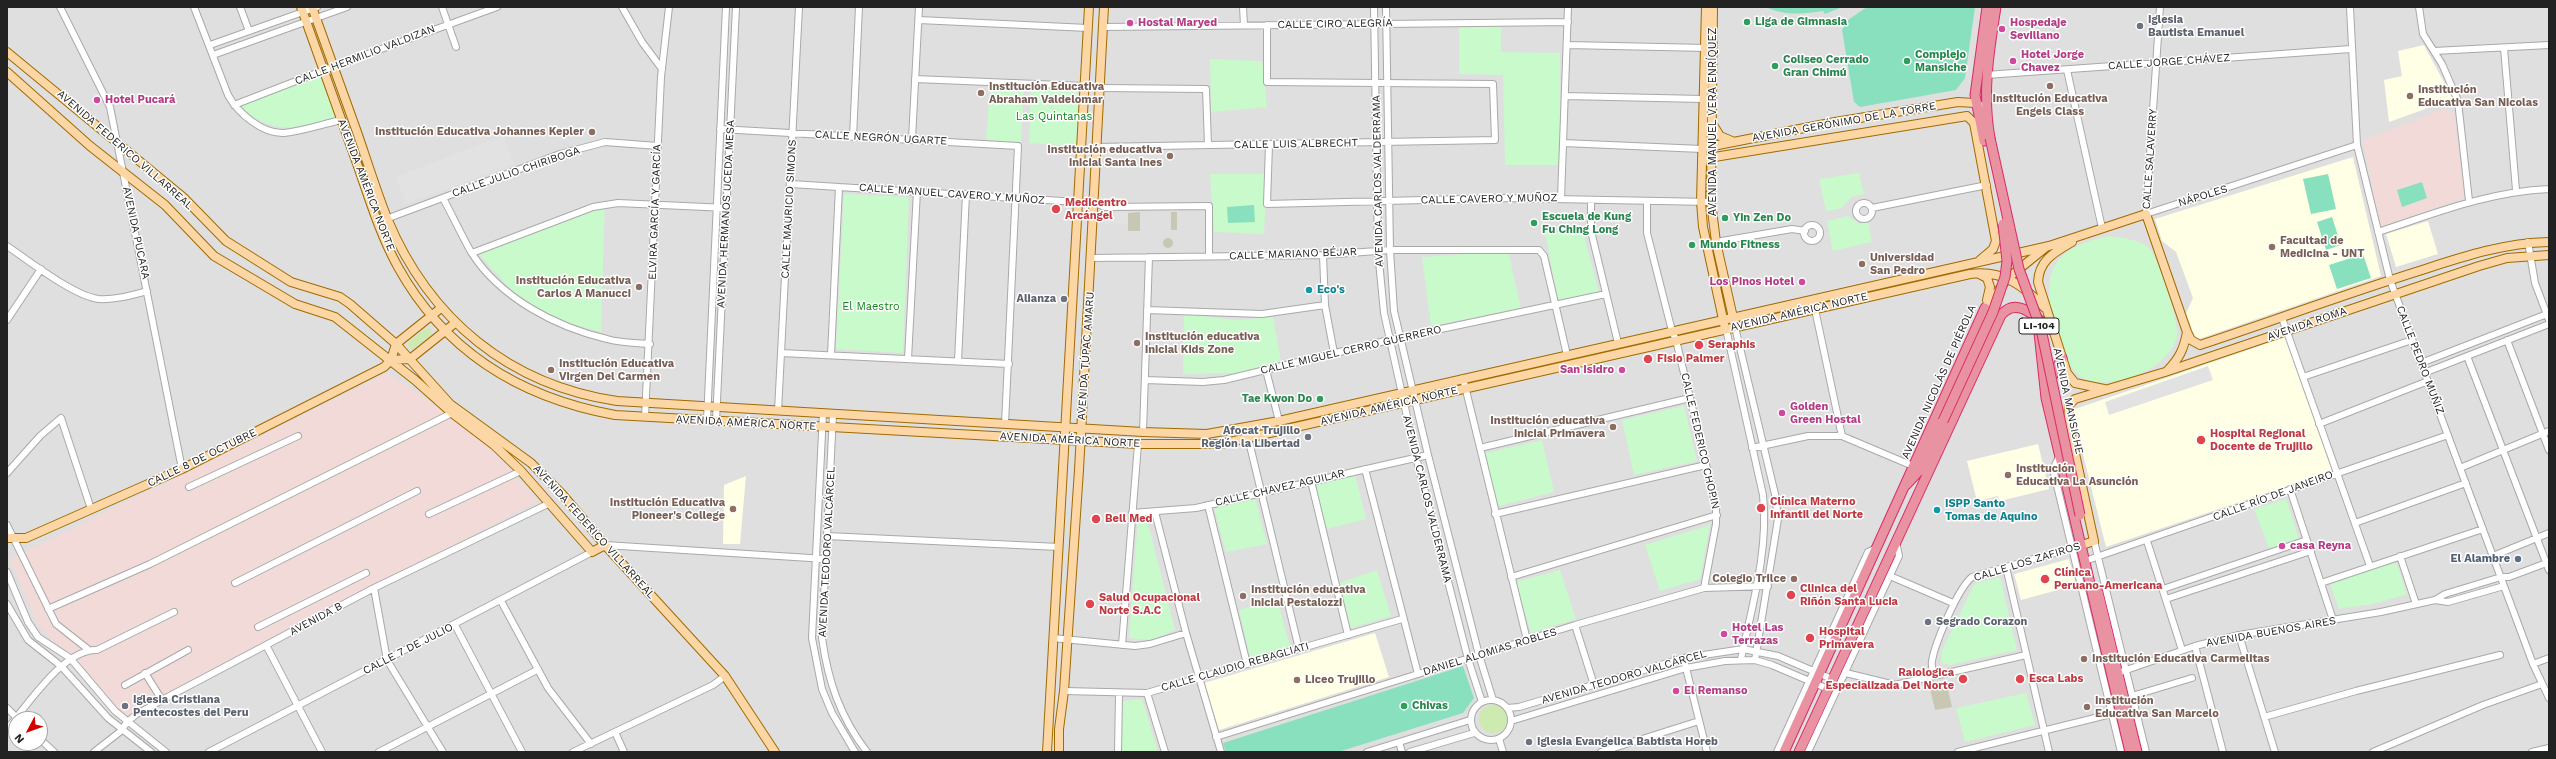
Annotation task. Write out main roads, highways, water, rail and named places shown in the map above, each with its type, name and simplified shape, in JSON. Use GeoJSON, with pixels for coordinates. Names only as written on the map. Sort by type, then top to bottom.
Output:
{"type":"FeatureCollection","features":[{"type":"Feature","properties":{"kind":"highway","name":"AVENIDA MANSICHE"},"geometry":{"type":"LineString","coordinates":[[1987,7],[1975,103],[1987,140],[2019,269],[2041,329],[2080,515],[2118,673],[2120,712],[2130,752]]}},
{"type":"Feature","properties":{"kind":"highway","name":"AVENIDA MANSICHE"},"geometry":{"type":"LineString","coordinates":[[1904,487],[1920,470],[1993,312],[2005,277],[2007,261],[2006,234],[1987,140],[1985,109],[1986,75],[1996,7]]}},
{"type":"Feature","properties":{"kind":"highway"},"geometry":{"type":"LineString","coordinates":[[1805,751],[1832,679],[2001,315],[2008,308],[2017,307],[2032,313],[2036,318],[2052,330]]}},
{"type":"Feature","properties":{"kind":"highway","name":"AVENIDA NICOLÁS DE PIÉROLA"},"geometry":{"type":"LineString","coordinates":[[1784,752],[1812,682],[1877,548],[1985,308]]}},
{"type":"Feature","properties":{"kind":"highway","name":"AVENIDA MANSICHE"},"geometry":{"type":"LineString","coordinates":[[2036,318],[2046,398],[2060,455],[2087,543]]}},
{"type":"Feature","properties":{"kind":"highway"},"geometry":{"type":"LineString","coordinates":[[2046,398],[2049,383],[2062,358]]}},
{"type":"Feature","properties":{"kind":"highway","name":"AVENIDA MANSICHE"},"geometry":{"type":"LineString","coordinates":[[2120,712],[2137,752]]}},
{"type":"Feature","properties":{"kind":"main road","name":"AVENIDA TÚPAC AMARU"},"geometry":{"type":"LineString","coordinates":[[1047,752],[1066,440],[1089,7]]}},
{"type":"Feature","properties":{"kind":"main road","name":"AVENIDA TÚPAC AMARU"},"geometry":{"type":"LineString","coordinates":[[1059,752],[1059,729],[1064,691],[1081,441],[1092,258],[1104,7]]}},
{"type":"Feature","properties":{"kind":"main road","name":"AVENIDA MANUEL VERA ENRÍQUEZ"},"geometry":{"type":"LineString","coordinates":[[1706,7],[1709,22],[1712,125],[1711,202],[1716,242],[1735,327]]}},
{"type":"Feature","properties":{"kind":"main road","name":"AVENIDA MANUEL VERA ENRÍQUEZ"},"geometry":{"type":"LineString","coordinates":[[1709,22],[1714,7]]}},
{"type":"Feature","properties":{"kind":"main road","name":"AVENIDA AMÉRICA NORTE"},"geometry":{"type":"LineString","coordinates":[[314,8],[333,67],[388,218],[408,260],[442,308],[455,323],[486,349],[530,376],[573,393],[617,401],[645,404],[707,406],[1066,428],[1207,434],[1246,429],[1463,378],[1732,318],[1868,296],[1974,273],[1997,275],[2008,278],[2027,289],[2045,308]]}},
{"type":"Feature","properties":{"kind":"main road","name":"AVENIDA AMÉRICA NORTE"},"geometry":{"type":"LineString","coordinates":[[302,10],[378,222],[398,267],[432,316],[445,330],[478,359],[506,378],[549,399],[600,412],[645,417],[1197,446],[1248,440],[1465,388],[1735,327],[1866,287],[2049,246]]}},
{"type":"Feature","properties":{"kind":"main road","name":"AVENIDA MANUEL VERA ENRÍQUEZ"},"geometry":{"type":"LineString","coordinates":[[1709,48],[1703,99],[1701,202],[1703,227],[1726,329]]}},
{"type":"Feature","properties":{"kind":"main road","name":"AVENIDA FEDERICO VILLARREAL"},"geometry":{"type":"LineString","coordinates":[[7,52],[183,197],[226,241],[291,282],[340,297],[396,344],[450,404],[516,450],[545,476],[605,545],[725,676],[775,752]]}},
{"type":"Feature","properties":{"kind":"main road","name":"AVENIDA FEDERICO VILLARREAL"},"geometry":{"type":"LineString","coordinates":[[7,72],[90,146],[165,205],[214,256],[294,304],[335,317],[391,360],[452,413],[494,445],[521,471],[592,552]]}},
{"type":"Feature","properties":{"kind":"main road","name":"AVENIDA GERÓNIMO DE LA TORRE"},"geometry":{"type":"LineString","coordinates":[[1702,148],[1733,141],[1958,102],[1975,103],[1985,109]]}},
{"type":"Feature","properties":{"kind":"main road","name":"AVENIDA GERÓNIMO DE LA TORRE"},"geometry":{"type":"LineString","coordinates":[[1702,159],[1712,159],[1967,116],[1970,117],[1974,123],[1987,185],[1996,241],[1993,249],[1978,262]]}},
{"type":"Feature","properties":{"kind":"main road"},"geometry":{"type":"LineString","coordinates":[[1712,125],[1720,136],[1733,141]]}},
{"type":"Feature","properties":{"kind":"main road","name":"NÁPOLES"},"geometry":{"type":"LineString","coordinates":[[2049,246],[2146,214]]}},
{"type":"Feature","properties":{"kind":"main road","name":"CALLE SALAVERRY"},"geometry":{"type":"LineString","coordinates":[[2146,214],[2187,332],[2191,340],[2200,346]]}},
{"type":"Feature","properties":{"kind":"main road"},"geometry":{"type":"LineString","coordinates":[[2086,234],[2052,254],[2043,263],[2039,271],[2038,282],[2052,330],[2067,373],[2075,382],[2107,389]]}},
{"type":"Feature","properties":{"kind":"main road","name":"AVENIDA ROMA"},"geometry":{"type":"LineString","coordinates":[[2200,346],[2390,280],[2478,252],[2528,242],[2549,242]]}},
{"type":"Feature","properties":{"kind":"main road","name":"AVENIDA NICOLÁS DE PIÉROLA"},"geometry":{"type":"LineString","coordinates":[[1985,308],[2008,278],[2049,246]]}},
{"type":"Feature","properties":{"kind":"main road","name":"AVENIDA ROMA"},"geometry":{"type":"LineString","coordinates":[[2069,404],[2075,399],[2165,372],[2287,332],[2480,266],[2530,255],[2549,255]]}},
{"type":"Feature","properties":{"kind":"main road"},"geometry":{"type":"LineString","coordinates":[[398,267],[408,260]]}},
{"type":"Feature","properties":{"kind":"main road"},"geometry":{"type":"LineString","coordinates":[[1974,273],[1987,278],[1989,283],[1985,308]]}},
{"type":"Feature","properties":{"kind":"main road"},"geometry":{"type":"LineString","coordinates":[[1866,287],[1868,296]]}},
{"type":"Feature","properties":{"kind":"main road"},"geometry":{"type":"LineString","coordinates":[[391,360],[396,344],[442,308]]}},
{"type":"Feature","properties":{"kind":"main road"},"geometry":{"type":"LineString","coordinates":[[410,359],[455,323]]}},
{"type":"Feature","properties":{"kind":"main road"},"geometry":{"type":"LineString","coordinates":[[2165,372],[2177,362],[2184,348],[2187,332]]}},
{"type":"Feature","properties":{"kind":"main road"},"geometry":{"type":"LineString","coordinates":[[478,359],[486,349]]}},
{"type":"Feature","properties":{"kind":"main road","name":"CALLE 8 DE OCTUBRE"},"geometry":{"type":"LineString","coordinates":[[10,539],[26,538],[182,469],[357,381],[391,360],[410,359]]}},
{"type":"Feature","properties":{"kind":"main road","name":"AVENIDA MANSICHE"},"geometry":{"type":"LineString","coordinates":[[2069,404],[2068,421],[2087,543]]}},
{"type":"Feature","properties":{"kind":"main road"},"geometry":{"type":"LineString","coordinates":[[895,430],[896,418]]}},
{"type":"Feature","properties":{"kind":"main road"},"geometry":{"type":"LineString","coordinates":[[1106,430],[1106,442]]}},
{"type":"Feature","properties":{"kind":"main road"},"geometry":{"type":"LineString","coordinates":[[1064,457],[1079,460]]}},
{"type":"Feature","properties":{"kind":"main road","name":"CALLE 7 DE JULIO"},"geometry":{"type":"LineString","coordinates":[[592,552],[605,545]]}},
{"type":"Feature","properties":{"kind":"place","name":"Liga de Gimnasia"},"geometry":{"type":"Point","coordinates":[1747,22]}},
{"type":"Feature","properties":{"kind":"place","name":"Hostal Maryed"},"geometry":{"type":"Point","coordinates":[1130,23]}},
{"type":"Feature","properties":{"kind":"place","name":"Iglesia Bautista Emanuel"},"geometry":{"type":"Point","coordinates":[2140,26]}},
{"type":"Feature","properties":{"kind":"place","name":"Hospedaje Sevillano"},"geometry":{"type":"Point","coordinates":[2002,29]}},
{"type":"Feature","properties":{"kind":"place","name":"Complejo Mansiche"},"geometry":{"type":"Point","coordinates":[1907,61]}},
{"type":"Feature","properties":{"kind":"place","name":"Hotel Jorge Chavez"},"geometry":{"type":"Point","coordinates":[2013,61]}},
{"type":"Feature","properties":{"kind":"place","name":"Coliseo Cerrado Gran Chimú"},"geometry":{"type":"Point","coordinates":[1775,66]}},
{"type":"Feature","properties":{"kind":"place","name":"Institución Educativa Engels Class"},"geometry":{"type":"Point","coordinates":[2050,86]}},
{"type":"Feature","properties":{"kind":"place","name":"Institución Educativa Abraham Valdelomar"},"geometry":{"type":"Point","coordinates":[981,93]}},
{"type":"Feature","properties":{"kind":"place","name":"Institución Educativa San Nicolas"},"geometry":{"type":"Point","coordinates":[2410,96]}},
{"type":"Feature","properties":{"kind":"place","name":"Hotel Pucará"},"geometry":{"type":"Point","coordinates":[97,100]}},
{"type":"Feature","properties":{"kind":"place","name":"Institución Educativa Johannes Kepler"},"geometry":{"type":"Point","coordinates":[592,132]}},
{"type":"Feature","properties":{"kind":"place","name":"Institución educativa inicial Santa Ines"},"geometry":{"type":"Point","coordinates":[1170,156]}},
{"type":"Feature","properties":{"kind":"place","name":"Medicentro Arcángel"},"geometry":{"type":"Point","coordinates":[1056,209]}},
{"type":"Feature","properties":{"kind":"place","name":"Yin Zen Do"},"geometry":{"type":"Point","coordinates":[1725,218]}},
{"type":"Feature","properties":{"kind":"place","name":"Escuela de Kung Fu Ching Long"},"geometry":{"type":"Point","coordinates":[1534,223]}},
{"type":"Feature","properties":{"kind":"place","name":"Mundo Fitness"},"geometry":{"type":"Point","coordinates":[1692,245]}},
{"type":"Feature","properties":{"kind":"place","name":"Facultad de Medicina - UNT"},"geometry":{"type":"Point","coordinates":[2272,247]}},
{"type":"Feature","properties":{"kind":"place","name":"Universidad San Pedro"},"geometry":{"type":"Point","coordinates":[1862,264]}},
{"type":"Feature","properties":{"kind":"place","name":"Los Pinos Hotel"},"geometry":{"type":"Point","coordinates":[1802,282]}},
{"type":"Feature","properties":{"kind":"place","name":"Institución Educativa Carlos A Manucci"},"geometry":{"type":"Point","coordinates":[639,287]}},
{"type":"Feature","properties":{"kind":"place","name":"Eco's"},"geometry":{"type":"Point","coordinates":[1309,290]}},
{"type":"Feature","properties":{"kind":"place","name":"Alianza"},"geometry":{"type":"Point","coordinates":[1064,299]}},
{"type":"Feature","properties":{"kind":"place","name":"Institución educativa inicial Kids Zone"},"geometry":{"type":"Point","coordinates":[1137,343]}},
{"type":"Feature","properties":{"kind":"place","name":"Seraphis"},"geometry":{"type":"Point","coordinates":[1699,345]}},
{"type":"Feature","properties":{"kind":"place","name":"Fisio Palmer"},"geometry":{"type":"Point","coordinates":[1648,359]}},
{"type":"Feature","properties":{"kind":"place","name":"Institución Educativa Virgen Del Carmen"},"geometry":{"type":"Point","coordinates":[551,370]}},
{"type":"Feature","properties":{"kind":"place","name":"San Isidro"},"geometry":{"type":"Point","coordinates":[1622,370]}},
{"type":"Feature","properties":{"kind":"place","name":"Tae Kwon Do"},"geometry":{"type":"Point","coordinates":[1320,399]}},
{"type":"Feature","properties":{"kind":"place","name":"Golden Green Hostal"},"geometry":{"type":"Point","coordinates":[1782,413]}},
{"type":"Feature","properties":{"kind":"place","name":"Institución educativa inicial Primavera"},"geometry":{"type":"Point","coordinates":[1613,427]}},
{"type":"Feature","properties":{"kind":"place","name":"Afocat Trujillo Región la Libertad"},"geometry":{"type":"Point","coordinates":[1308,437]}},
{"type":"Feature","properties":{"kind":"place","name":"Hospital Regional Docente de Trujillo"},"geometry":{"type":"Point","coordinates":[2201,440]}},
{"type":"Feature","properties":{"kind":"place","name":"Institución Educativa La Asunción"},"geometry":{"type":"Point","coordinates":[2008,475]}},
{"type":"Feature","properties":{"kind":"place","name":"Clínica Materno Infantil del Norte"},"geometry":{"type":"Point","coordinates":[1761,508]}},
{"type":"Feature","properties":{"kind":"place","name":"Institución Educativa Pioneer's College"},"geometry":{"type":"Point","coordinates":[733,509]}},
{"type":"Feature","properties":{"kind":"place","name":"ISPP Santo Tomas de Aquino"},"geometry":{"type":"Point","coordinates":[1937,510]}},
{"type":"Feature","properties":{"kind":"place","name":"Bell Med"},"geometry":{"type":"Point","coordinates":[1096,519]}},
{"type":"Feature","properties":{"kind":"place","name":"casa Reyna"},"geometry":{"type":"Point","coordinates":[2282,546]}},
{"type":"Feature","properties":{"kind":"place","name":"El Alambre"},"geometry":{"type":"Point","coordinates":[2518,559]}},
{"type":"Feature","properties":{"kind":"place","name":"Colegio Trilce"},"geometry":{"type":"Point","coordinates":[1794,579]}},
{"type":"Feature","properties":{"kind":"place","name":"Clínica Peruano-Americana"},"geometry":{"type":"Point","coordinates":[2045,579]}},
{"type":"Feature","properties":{"kind":"place","name":"Clinica del Riñón Santa Lucia"},"geometry":{"type":"Point","coordinates":[1791,595]}},
{"type":"Feature","properties":{"kind":"place","name":"Institución educativa inicial Pestalozzi"},"geometry":{"type":"Point","coordinates":[1243,596]}},
{"type":"Feature","properties":{"kind":"place","name":"Salud Ocupacional Norte S.A.C"},"geometry":{"type":"Point","coordinates":[1090,604]}},
{"type":"Feature","properties":{"kind":"place","name":"Segrado Corazon"},"geometry":{"type":"Point","coordinates":[1928,622]}},
{"type":"Feature","properties":{"kind":"place","name":"Hotel Las Terrazas"},"geometry":{"type":"Point","coordinates":[1724,634]}},
{"type":"Feature","properties":{"kind":"place","name":"Hospital Primavera"},"geometry":{"type":"Point","coordinates":[1810,638]}},
{"type":"Feature","properties":{"kind":"place","name":"Institución Educativa Carmelitas"},"geometry":{"type":"Point","coordinates":[2084,659]}},
{"type":"Feature","properties":{"kind":"place","name":"Raiologica Especializada Del Norte"},"geometry":{"type":"Point","coordinates":[1963,679]}},
{"type":"Feature","properties":{"kind":"place","name":"Esca Labs"},"geometry":{"type":"Point","coordinates":[2020,679]}},
{"type":"Feature","properties":{"kind":"place","name":"Liceo Trujillo"},"geometry":{"type":"Point","coordinates":[1297,680]}},
{"type":"Feature","properties":{"kind":"place","name":"El Remanso"},"geometry":{"type":"Point","coordinates":[1676,691]}},
{"type":"Feature","properties":{"kind":"place","name":"Iglesia Cristiana Pentecostes del Peru"},"geometry":{"type":"Point","coordinates":[125,706]}},
{"type":"Feature","properties":{"kind":"place","name":"Chivas"},"geometry":{"type":"Point","coordinates":[1404,706]}},
{"type":"Feature","properties":{"kind":"place","name":"Institución Educativa San Marcelo"},"geometry":{"type":"Point","coordinates":[2087,707]}},
{"type":"Feature","properties":{"kind":"place","name":"Iglesia Evangelica Babtista Horeb"},"geometry":{"type":"Point","coordinates":[1529,742]}},
{"type":"Feature","properties":{"kind":"park label","name":"Las Quintanas"},"geometry":{"type":"Point","coordinates":[1054,117]}},
{"type":"Feature","properties":{"kind":"park label","name":"El Maestro"},"geometry":{"type":"Point","coordinates":[871,307]}}]}
